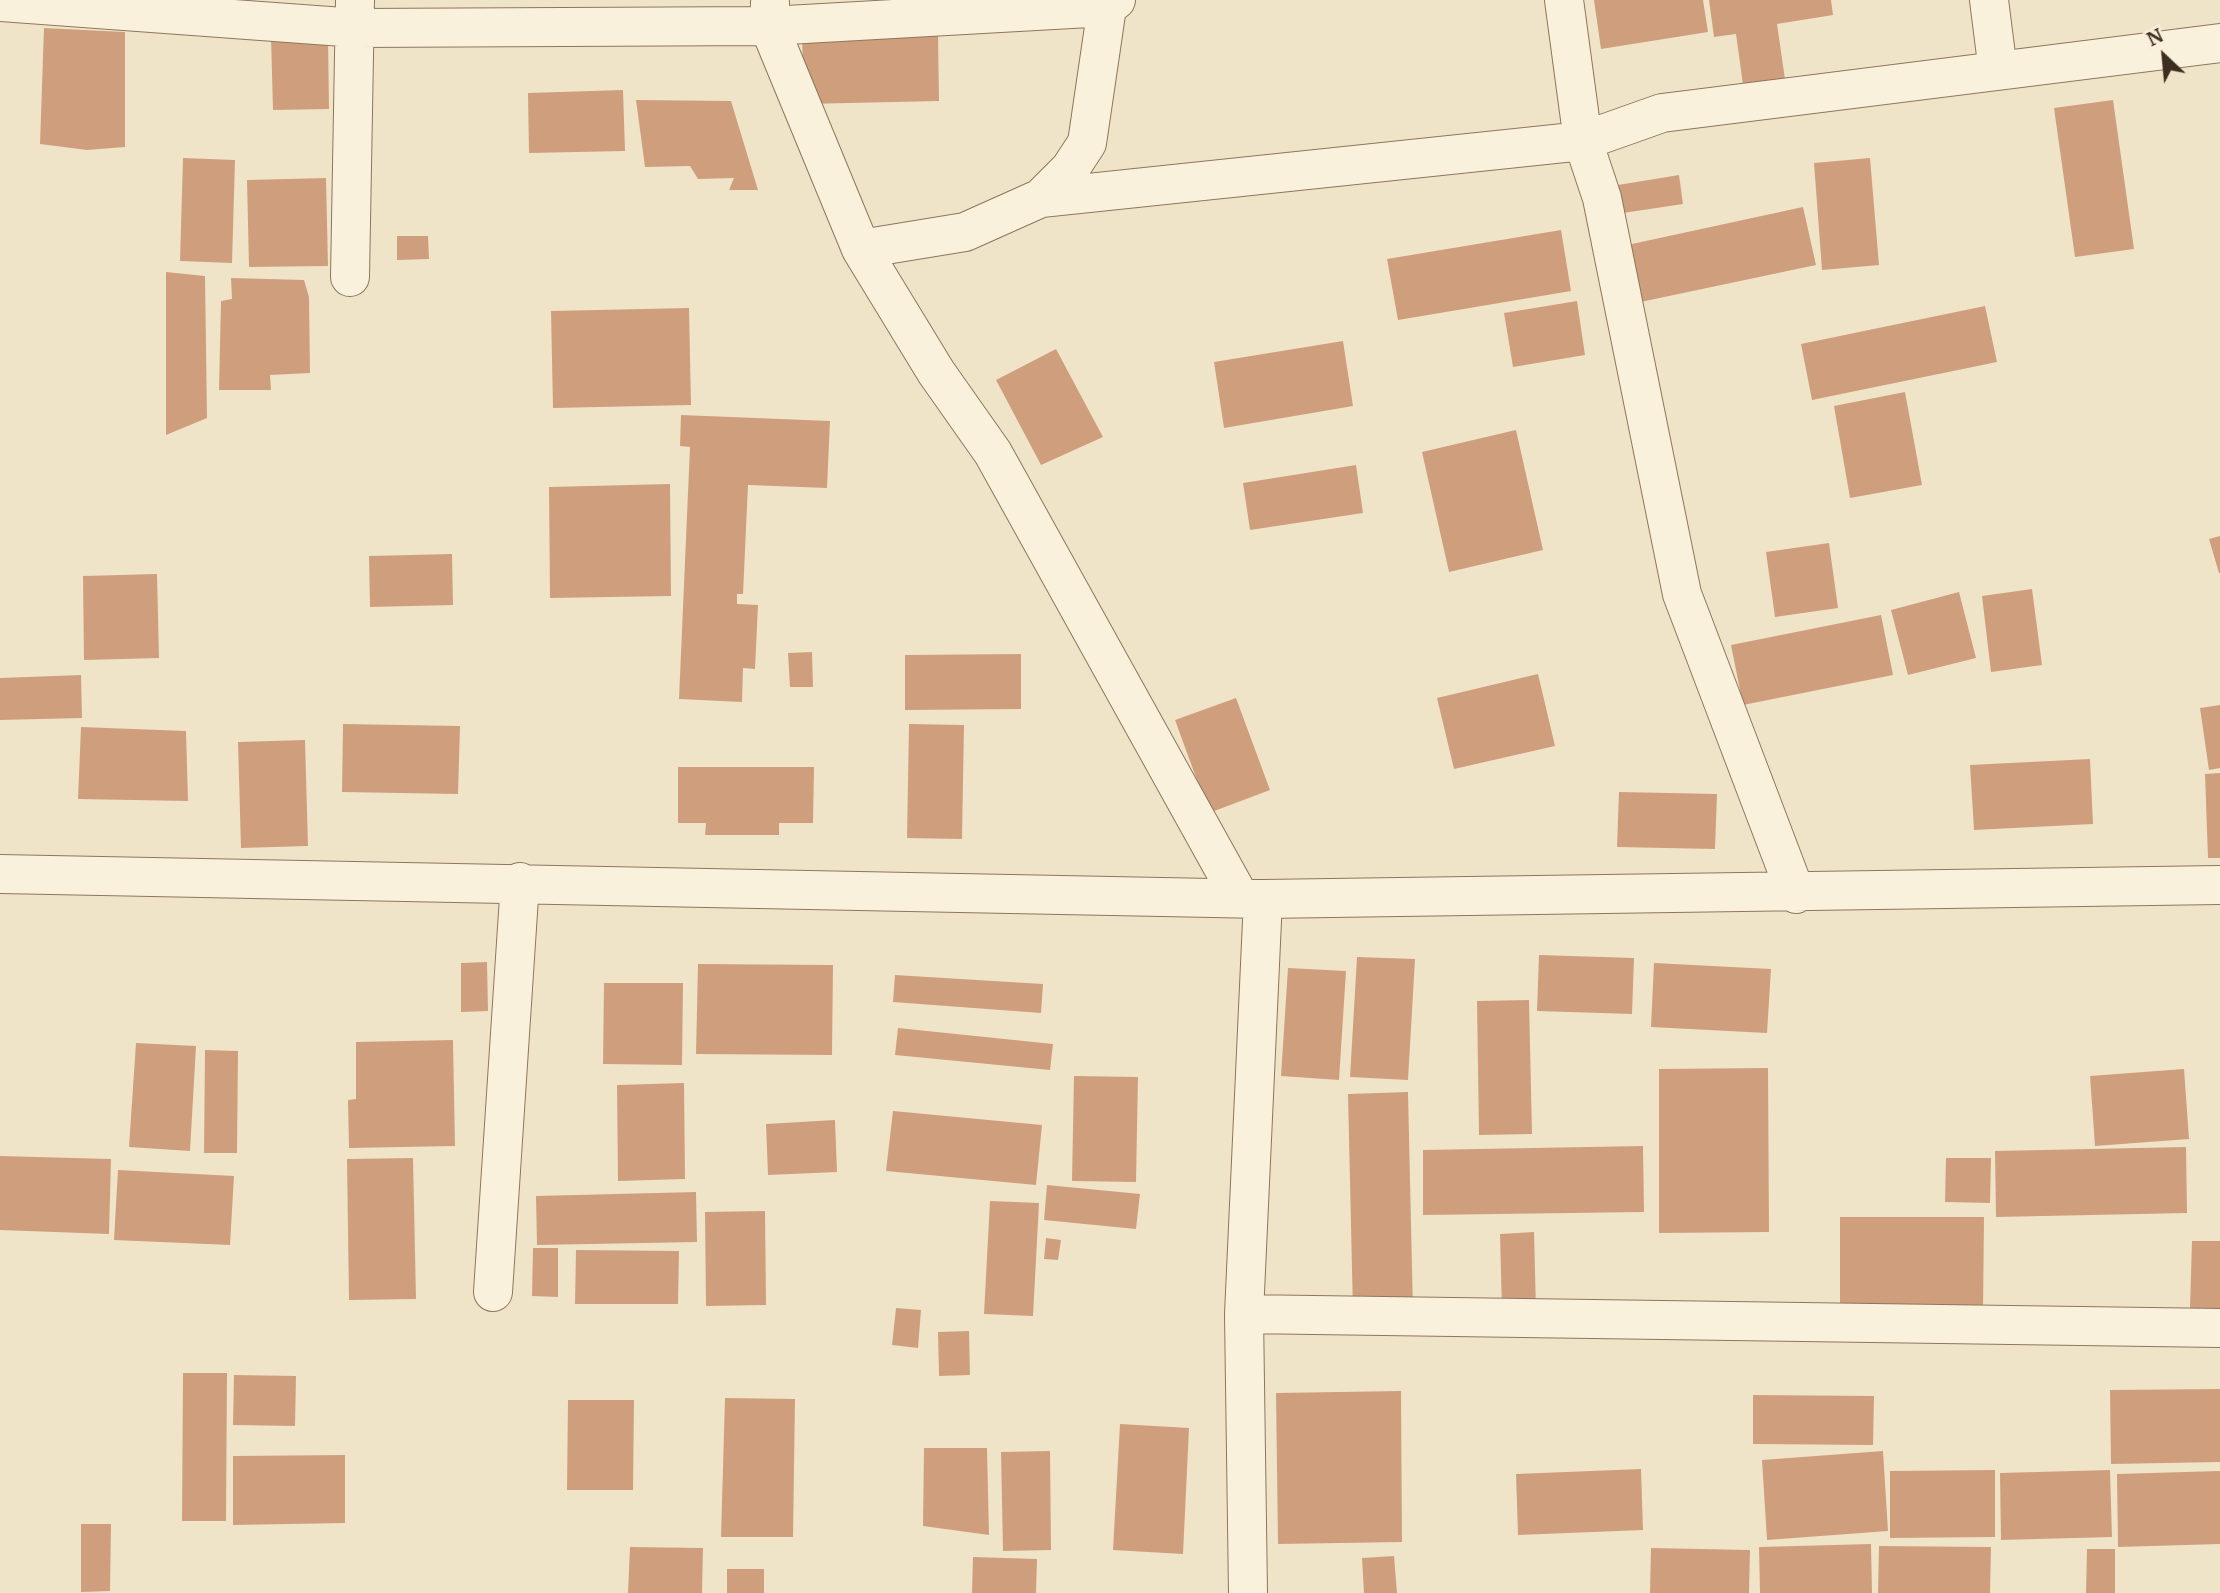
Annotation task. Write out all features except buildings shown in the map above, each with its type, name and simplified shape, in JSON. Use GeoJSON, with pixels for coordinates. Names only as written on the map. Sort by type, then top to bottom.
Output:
{"type":"FeatureCollection","features":[{"type":"Feature","properties":{"kind":"street"},"geometry":{"type":"LineString","coordinates":[[1564,0],[1583,141],[1602,198],[1682,594],[1796,894]]}},
{"type":"Feature","properties":{"kind":"street"},"geometry":{"type":"LineString","coordinates":[[1989,0],[1998,71]]}},
{"type":"Feature","properties":{"kind":"street"},"geometry":{"type":"LineString","coordinates":[[0,2],[356,14],[770,13],[1111,4],[1087,143],[1070,169],[1041,198]]}},
{"type":"Feature","properties":{"kind":"street"},"geometry":{"type":"LineString","coordinates":[[770,13],[861,249],[936,372],[992,453],[1252,898],[1244,1314],[1248,1593]]}},
{"type":"Feature","properties":{"kind":"street"},"geometry":{"type":"LineString","coordinates":[[350,277],[356,14]]}},
{"type":"Feature","properties":{"kind":"street"},"geometry":{"type":"LineString","coordinates":[[861,249],[965,232],[1041,198],[1583,141],[1662,113],[2220,43]]}},
{"type":"Feature","properties":{"kind":"street"},"geometry":{"type":"LineString","coordinates":[[0,874],[1252,898],[1796,894],[2220,885]]}},
{"type":"Feature","properties":{"kind":"street"},"geometry":{"type":"LineString","coordinates":[[494,1292],[520,882]]}},
{"type":"Feature","properties":{"kind":"street"},"geometry":{"type":"LineString","coordinates":[[1244,1314],[2220,1328]]}}]}
